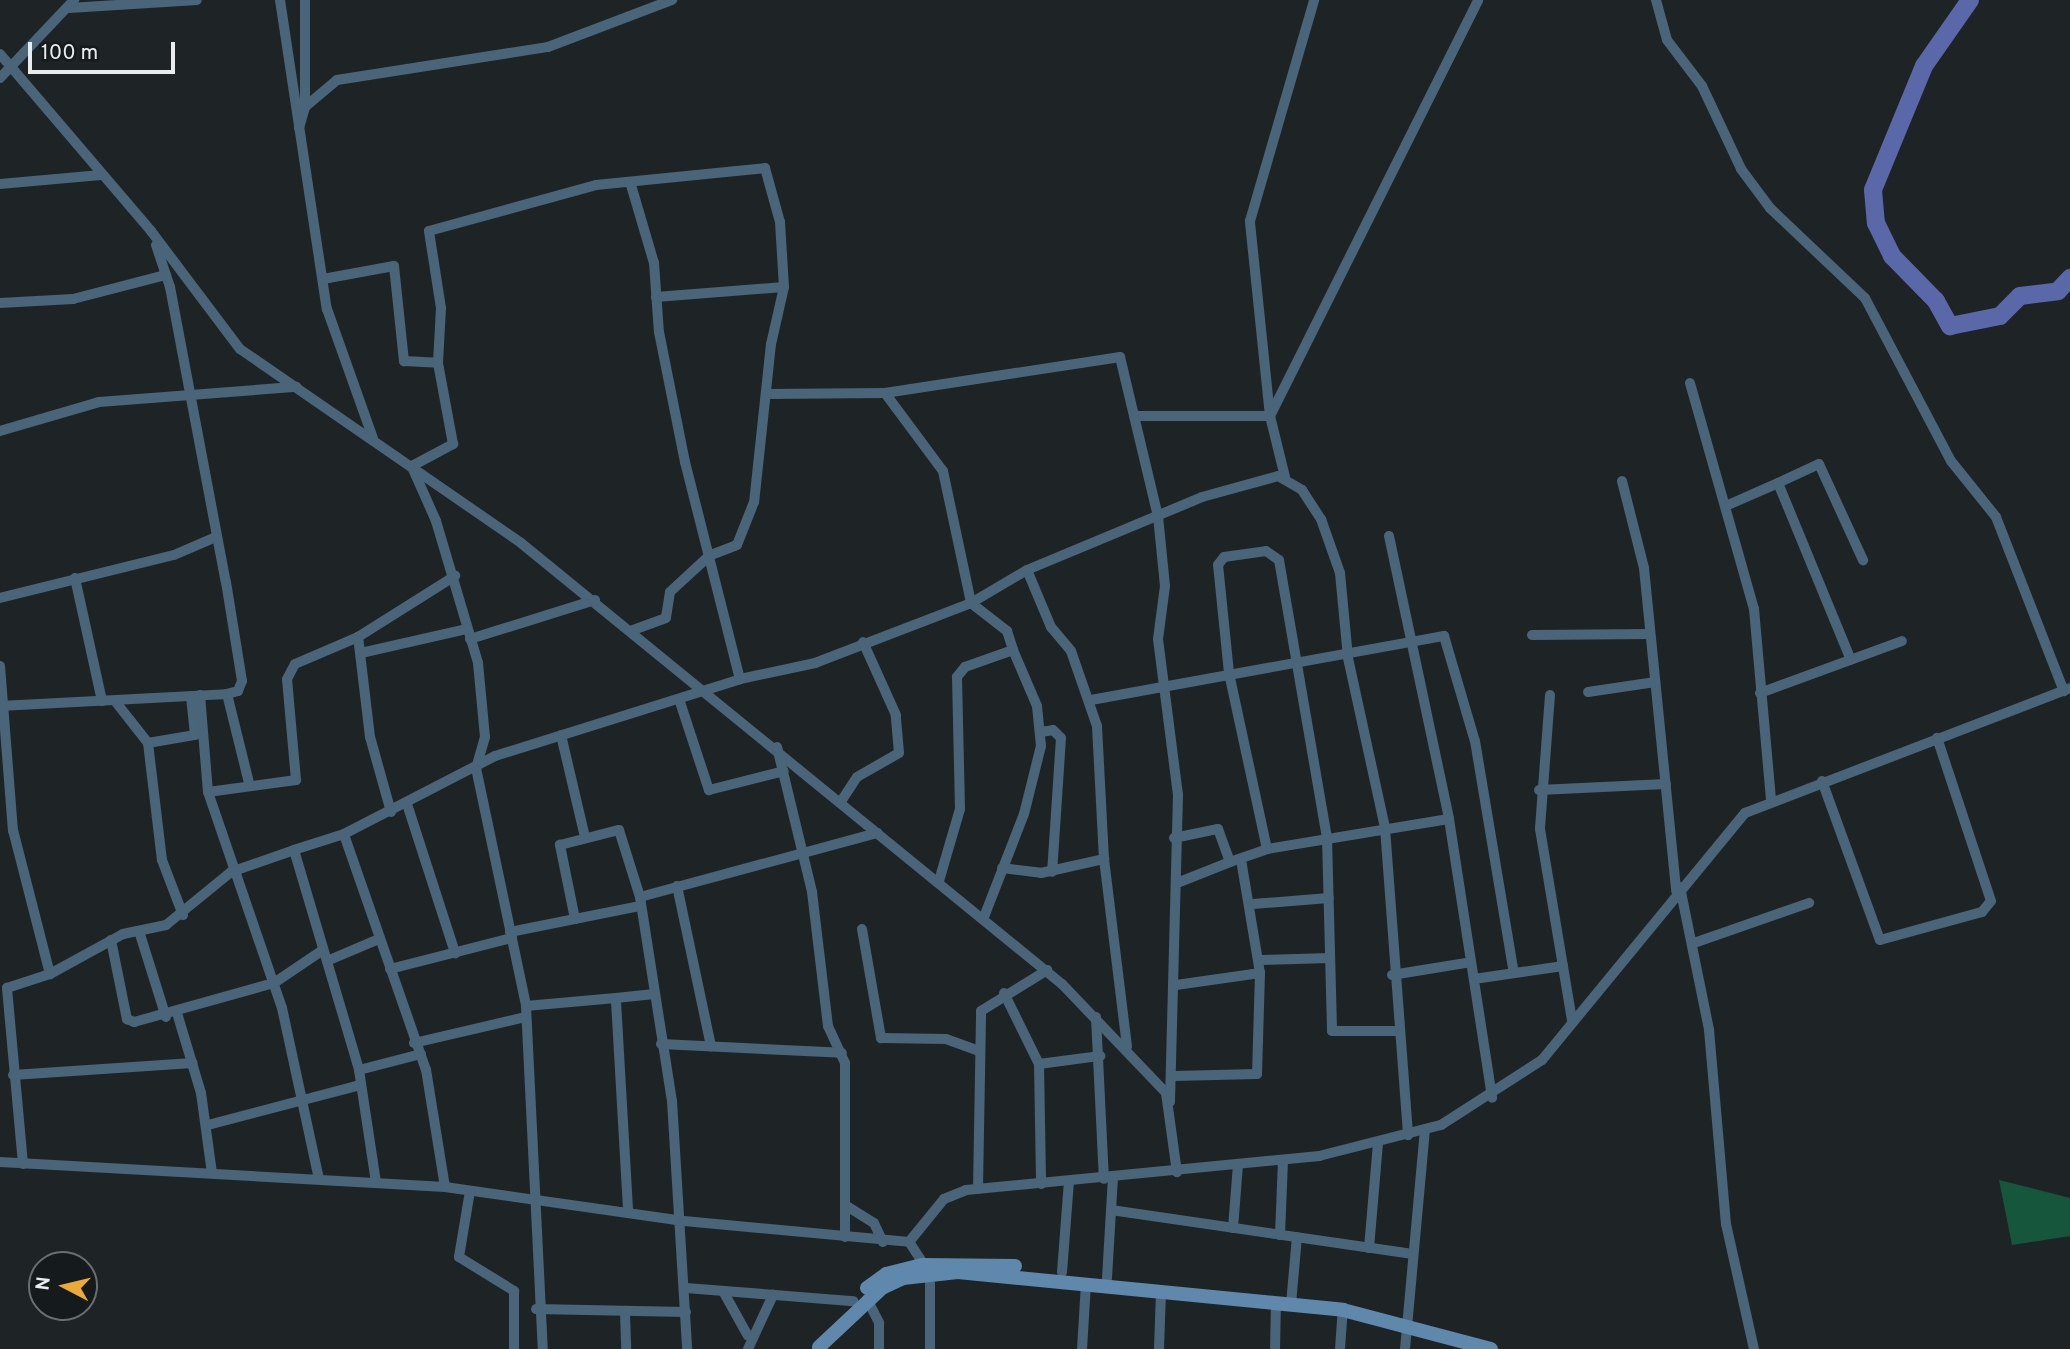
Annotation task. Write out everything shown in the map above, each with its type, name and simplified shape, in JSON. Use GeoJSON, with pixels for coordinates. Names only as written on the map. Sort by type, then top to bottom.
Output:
{"type":"FeatureCollection","features":[{"type":"Feature","properties":{"kind":"main road"},"geometry":{"type":"LineString","coordinates":[[818,1348],[860,1300],[903,1278],[926,1269],[990,1263],[1214,1295],[1343,1310],[1407,1324],[1464,1344],[1491,1349]]}},
{"type":"Feature","properties":{"kind":"main road"},"geometry":{"type":"LineString","coordinates":[[926,1269],[1214,1295]]}},
{"type":"Feature","properties":{"kind":"street"},"geometry":{"type":"LineString","coordinates":[[0,78],[8,65],[72,4],[197,0]]}},
{"type":"Feature","properties":{"kind":"street"},"geometry":{"type":"LineString","coordinates":[[280,0],[297,133],[327,309],[374,439]]}},
{"type":"Feature","properties":{"kind":"street"},"geometry":{"type":"LineString","coordinates":[[297,133],[305,107],[305,0]]}},
{"type":"Feature","properties":{"kind":"street"},"geometry":{"type":"LineString","coordinates":[[305,107],[337,80],[548,47],[672,0]]}},
{"type":"Feature","properties":{"kind":"street"},"geometry":{"type":"LineString","coordinates":[[1314,0],[1250,221],[1270,415],[1285,477],[1321,519],[1336,562],[1348,658],[1385,828],[1396,1031],[1408,1135]]}},
{"type":"Feature","properties":{"kind":"street"},"geometry":{"type":"LineString","coordinates":[[1270,415],[1478,0]]}},
{"type":"Feature","properties":{"kind":"street"},"geometry":{"type":"LineString","coordinates":[[909,1242],[944,1199],[978,1189],[1238,1166],[1378,1143],[1424,1131],[1492,1098],[1542,1060],[1678,889],[1745,813],[1771,800],[2067,689],[1996,517],[1951,461],[1865,298],[1770,208],[1741,169],[1702,86],[1667,40],[1656,0]]}},
{"type":"Feature","properties":{"kind":"street"},"geometry":{"type":"LineString","coordinates":[[0,54],[100,175],[151,231],[224,334],[412,466],[595,600],[709,690],[878,833],[1047,970],[1128,1047],[1169,1106]]}},
{"type":"Feature","properties":{"kind":"street"},"geometry":{"type":"LineString","coordinates":[[412,466],[453,444],[438,363],[441,308],[429,231],[596,185],[631,185],[762,165],[780,222],[784,287],[748,520],[737,545],[709,556],[670,592],[666,618],[633,630]]}},
{"type":"Feature","properties":{"kind":"street"},"geometry":{"type":"LineString","coordinates":[[0,184],[100,175]]}},
{"type":"Feature","properties":{"kind":"street"},"geometry":{"type":"LineString","coordinates":[[631,185],[654,263],[656,297],[709,556],[740,679]]}},
{"type":"Feature","properties":{"kind":"street"},"geometry":{"type":"LineString","coordinates":[[3,706],[227,694],[238,691],[242,681],[192,399],[166,275],[151,231]]}},
{"type":"Feature","properties":{"kind":"street"},"geometry":{"type":"LineString","coordinates":[[323,279],[394,267],[404,361],[438,363]]}},
{"type":"Feature","properties":{"kind":"street"},"geometry":{"type":"LineString","coordinates":[[0,303],[73,299],[166,275]]}},
{"type":"Feature","properties":{"kind":"street"},"geometry":{"type":"LineString","coordinates":[[656,297],[784,287]]}},
{"type":"Feature","properties":{"kind":"street"},"geometry":{"type":"LineString","coordinates":[[766,394],[885,393],[1120,357],[1158,516],[1165,586],[1158,639],[1169,690],[1177,883],[1174,1076],[1169,1106],[1177,1172]]}},
{"type":"Feature","properties":{"kind":"street"},"geometry":{"type":"LineString","coordinates":[[1690,383],[1728,505],[1754,609],[1771,800]]}},
{"type":"Feature","properties":{"kind":"street"},"geometry":{"type":"LineString","coordinates":[[0,431],[99,402],[192,399],[296,387]]}},
{"type":"Feature","properties":{"kind":"street"},"geometry":{"type":"LineString","coordinates":[[885,393],[943,471],[971,603],[1007,631],[1013,650],[1029,679],[1041,732],[1034,782],[984,917]]}},
{"type":"Feature","properties":{"kind":"street"},"geometry":{"type":"LineString","coordinates":[[1134,416],[1270,415]]}},
{"type":"Feature","properties":{"kind":"street"},"geometry":{"type":"LineString","coordinates":[[1728,505],[1819,464],[1863,560]]}},
{"type":"Feature","properties":{"kind":"street"},"geometry":{"type":"LineString","coordinates":[[412,466],[456,580],[485,712],[476,768],[526,1006],[536,1200],[536,1309],[543,1349]]}},
{"type":"Feature","properties":{"kind":"street"},"geometry":{"type":"LineString","coordinates":[[23,1164],[3,1009],[11,984],[50,974],[111,940],[183,915],[231,872],[344,834],[476,768],[495,755],[740,679],[815,663],[863,642],[971,603],[1027,569],[1202,497],[1285,477]]}},
{"type":"Feature","properties":{"kind":"street"},"geometry":{"type":"LineString","coordinates":[[1622,481],[1644,568],[1678,889],[1694,943],[1709,1030],[1727,1224],[1754,1349]]}},
{"type":"Feature","properties":{"kind":"street"},"geometry":{"type":"LineString","coordinates":[[1778,483],[1852,660]]}},
{"type":"Feature","properties":{"kind":"street"},"geometry":{"type":"LineString","coordinates":[[1389,536],[1409,644],[1449,819],[1492,1098]]}},
{"type":"Feature","properties":{"kind":"street"},"geometry":{"type":"LineString","coordinates":[[0,598],[174,555],[216,537]]}},
{"type":"Feature","properties":{"kind":"street"},"geometry":{"type":"LineString","coordinates":[[1267,849],[1229,673],[1219,560],[1266,551],[1279,560],[1327,838],[1335,1035],[1396,1031]]}},
{"type":"Feature","properties":{"kind":"street"},"geometry":{"type":"LineString","coordinates":[[1027,569],[1091,700],[1104,859],[1128,1047]]}},
{"type":"Feature","properties":{"kind":"street"},"geometry":{"type":"LineString","coordinates":[[75,578],[102,701]]}},
{"type":"Feature","properties":{"kind":"street"},"geometry":{"type":"LineString","coordinates":[[208,792],[249,783],[296,780],[287,679],[295,664],[358,636],[456,580]]}},
{"type":"Feature","properties":{"kind":"street"},"geometry":{"type":"LineString","coordinates":[[361,653],[469,634],[595,600]]}},
{"type":"Feature","properties":{"kind":"street"},"geometry":{"type":"LineString","coordinates":[[1532,635],[1650,634]]}},
{"type":"Feature","properties":{"kind":"street"},"geometry":{"type":"LineString","coordinates":[[358,636],[370,737],[391,812]]}},
{"type":"Feature","properties":{"kind":"street"},"geometry":{"type":"LineString","coordinates":[[1091,700],[1169,690],[1283,661],[1298,664],[1348,658],[1444,636],[1451,645],[1475,741],[1514,973]]}},
{"type":"Feature","properties":{"kind":"street"},"geometry":{"type":"LineString","coordinates":[[1760,692],[1902,641]]}},
{"type":"Feature","properties":{"kind":"street"},"geometry":{"type":"LineString","coordinates":[[842,800],[857,777],[900,753],[896,715],[863,642]]}},
{"type":"Feature","properties":{"kind":"street"},"geometry":{"type":"LineString","coordinates":[[939,881],[960,810],[957,677],[965,667],[1013,650]]}},
{"type":"Feature","properties":{"kind":"street"},"geometry":{"type":"LineString","coordinates":[[0,666],[13,830],[50,974]]}},
{"type":"Feature","properties":{"kind":"street"},"geometry":{"type":"LineString","coordinates":[[1588,692],[1655,682]]}},
{"type":"Feature","properties":{"kind":"street"},"geometry":{"type":"LineString","coordinates":[[227,694],[249,783]]}},
{"type":"Feature","properties":{"kind":"street"},"geometry":{"type":"LineString","coordinates":[[148,743],[195,735],[196,695]]}},
{"type":"Feature","properties":{"kind":"street"},"geometry":{"type":"LineString","coordinates":[[196,695],[208,792],[231,872],[274,983],[306,1100],[318,1179]]}},
{"type":"Feature","properties":{"kind":"street"},"geometry":{"type":"LineString","coordinates":[[1550,695],[1539,790],[1544,865],[1572,1021]]}},
{"type":"Feature","properties":{"kind":"street"},"geometry":{"type":"LineString","coordinates":[[679,699],[709,790],[783,771]]}},
{"type":"Feature","properties":{"kind":"street"},"geometry":{"type":"LineString","coordinates":[[115,701],[148,743],[162,860],[183,915]]}},
{"type":"Feature","properties":{"kind":"street"},"geometry":{"type":"LineString","coordinates":[[1041,732],[1054,730],[1061,738],[1052,872]]}},
{"type":"Feature","properties":{"kind":"street"},"geometry":{"type":"LineString","coordinates":[[561,735],[585,837]]}},
{"type":"Feature","properties":{"kind":"street"},"geometry":{"type":"LineString","coordinates":[[1822,781],[1880,940],[1982,912],[1991,901],[1937,738]]}},
{"type":"Feature","properties":{"kind":"street"},"geometry":{"type":"LineString","coordinates":[[776,746],[804,852],[828,1026],[842,1053],[845,1237]]}},
{"type":"Feature","properties":{"kind":"street"},"geometry":{"type":"LineString","coordinates":[[1539,790],[1666,784]]}},
{"type":"Feature","properties":{"kind":"street"},"geometry":{"type":"LineString","coordinates":[[407,804],[455,953]]}},
{"type":"Feature","properties":{"kind":"street"},"geometry":{"type":"LineString","coordinates":[[1177,883],[1267,849],[1449,819]]}},
{"type":"Feature","properties":{"kind":"street"},"geometry":{"type":"LineString","coordinates":[[1174,838],[1218,829],[1230,862]]}},
{"type":"Feature","properties":{"kind":"street"},"geometry":{"type":"LineString","coordinates":[[575,919],[561,845],[619,830],[640,902],[661,1044],[684,1221],[687,1349]]}},
{"type":"Feature","properties":{"kind":"street"},"geometry":{"type":"LineString","coordinates":[[390,970],[640,902],[677,886],[878,833]]}},
{"type":"Feature","properties":{"kind":"street"},"geometry":{"type":"LineString","coordinates":[[344,834],[414,1043],[421,1054],[445,1187]]}},
{"type":"Feature","properties":{"kind":"street"},"geometry":{"type":"LineString","coordinates":[[294,850],[359,1070],[376,1183]]}},
{"type":"Feature","properties":{"kind":"street"},"geometry":{"type":"LineString","coordinates":[[1002,868],[1052,872],[1104,859]]}},
{"type":"Feature","properties":{"kind":"street"},"geometry":{"type":"LineString","coordinates":[[1174,1076],[1257,1074],[1260,973],[1253,904],[1241,860]]}},
{"type":"Feature","properties":{"kind":"street"},"geometry":{"type":"LineString","coordinates":[[677,886],[711,1046]]}},
{"type":"Feature","properties":{"kind":"street"},"geometry":{"type":"LineString","coordinates":[[1253,904],[1329,898]]}},
{"type":"Feature","properties":{"kind":"street"},"geometry":{"type":"LineString","coordinates":[[1694,943],[1809,903]]}},
{"type":"Feature","properties":{"kind":"street"},"geometry":{"type":"LineString","coordinates":[[862,929],[881,1038],[946,1039],[977,1050]]}},
{"type":"Feature","properties":{"kind":"street"},"geometry":{"type":"LineString","coordinates":[[139,931],[166,1017]]}},
{"type":"Feature","properties":{"kind":"street"},"geometry":{"type":"LineString","coordinates":[[111,940],[127,1019],[166,1017],[274,983],[325,955],[379,939]]}},
{"type":"Feature","properties":{"kind":"street"},"geometry":{"type":"LineString","coordinates":[[1259,960],[1330,958]]}},
{"type":"Feature","properties":{"kind":"street"},"geometry":{"type":"LineString","coordinates":[[1392,975],[1471,962]]}},
{"type":"Feature","properties":{"kind":"street"},"geometry":{"type":"LineString","coordinates":[[1474,979],[1563,966]]}},
{"type":"Feature","properties":{"kind":"street"},"geometry":{"type":"LineString","coordinates":[[978,1189],[977,1050],[981,1010],[1004,993],[1047,970]]}},
{"type":"Feature","properties":{"kind":"street"},"geometry":{"type":"LineString","coordinates":[[1175,985],[1260,973]]}},
{"type":"Feature","properties":{"kind":"street"},"geometry":{"type":"LineString","coordinates":[[1004,993],[1039,1064],[1041,1184]]}},
{"type":"Feature","properties":{"kind":"street"},"geometry":{"type":"LineString","coordinates":[[526,1006],[652,994]]}},
{"type":"Feature","properties":{"kind":"street"},"geometry":{"type":"LineString","coordinates":[[616,998],[628,1209]]}},
{"type":"Feature","properties":{"kind":"street"},"geometry":{"type":"LineString","coordinates":[[177,1013],[208,1125],[212,1173]]}},
{"type":"Feature","properties":{"kind":"street"},"geometry":{"type":"LineString","coordinates":[[414,1043],[526,1017]]}},
{"type":"Feature","properties":{"kind":"street"},"geometry":{"type":"LineString","coordinates":[[1096,1017],[1111,1210],[1107,1279]]}},
{"type":"Feature","properties":{"kind":"street"},"geometry":{"type":"LineString","coordinates":[[661,1044],[842,1053]]}},
{"type":"Feature","properties":{"kind":"street"},"geometry":{"type":"LineString","coordinates":[[359,1070],[421,1054]]}},
{"type":"Feature","properties":{"kind":"street"},"geometry":{"type":"LineString","coordinates":[[1039,1064],[1100,1056]]}},
{"type":"Feature","properties":{"kind":"street"},"geometry":{"type":"LineString","coordinates":[[13,1075],[193,1063]]}},
{"type":"Feature","properties":{"kind":"street"},"geometry":{"type":"LineString","coordinates":[[208,1125],[361,1085]]}},
{"type":"Feature","properties":{"kind":"street"},"geometry":{"type":"LineString","coordinates":[[1405,1349],[1424,1131]]}},
{"type":"Feature","properties":{"kind":"street"},"geometry":{"type":"LineString","coordinates":[[1369,1248],[1378,1143]]}},
{"type":"Feature","properties":{"kind":"street"},"geometry":{"type":"LineString","coordinates":[[1280,1235],[1283,1160]]}},
{"type":"Feature","properties":{"kind":"street"},"geometry":{"type":"LineString","coordinates":[[0,1162],[445,1187],[628,1209],[684,1221],[883,1242],[909,1242]]}},
{"type":"Feature","properties":{"kind":"street"},"geometry":{"type":"LineString","coordinates":[[1233,1228],[1238,1166]]}},
{"type":"Feature","properties":{"kind":"street"},"geometry":{"type":"LineString","coordinates":[[1062,1272],[1069,1182]]}},
{"type":"Feature","properties":{"kind":"street"},"geometry":{"type":"LineString","coordinates":[[470,1191],[459,1257],[514,1291],[514,1349]]}},
{"type":"Feature","properties":{"kind":"street"},"geometry":{"type":"LineString","coordinates":[[845,1205],[874,1223],[883,1242]]}},
{"type":"Feature","properties":{"kind":"street"},"geometry":{"type":"LineString","coordinates":[[1111,1210],[1413,1254]]}},
{"type":"Feature","properties":{"kind":"street"},"geometry":{"type":"LineString","coordinates":[[1275,1349],[1297,1237]]}},
{"type":"Feature","properties":{"kind":"street"},"geometry":{"type":"LineString","coordinates":[[909,1242],[926,1269],[930,1349]]}},
{"type":"Feature","properties":{"kind":"street"},"geometry":{"type":"LineString","coordinates":[[1082,1349],[1086,1283]]}},
{"type":"Feature","properties":{"kind":"street"},"geometry":{"type":"LineString","coordinates":[[686,1288],[860,1300],[879,1323],[879,1349]]}},
{"type":"Feature","properties":{"kind":"street"},"geometry":{"type":"LineString","coordinates":[[723,1291],[748,1336],[748,1349]]}},
{"type":"Feature","properties":{"kind":"street"},"geometry":{"type":"LineString","coordinates":[[1159,1349],[1161,1292]]}},
{"type":"Feature","properties":{"kind":"street"},"geometry":{"type":"LineString","coordinates":[[748,1336],[773,1295]]}},
{"type":"Feature","properties":{"kind":"street"},"geometry":{"type":"LineString","coordinates":[[536,1309],[625,1314],[686,1312]]}},
{"type":"Feature","properties":{"kind":"street"},"geometry":{"type":"LineString","coordinates":[[1340,1349],[1343,1310]]}},
{"type":"Feature","properties":{"kind":"street"},"geometry":{"type":"LineString","coordinates":[[625,1314],[626,1349]]}},
{"type":"Feature","properties":{"kind":"green space"},"geometry":{"type":"Polygon","coordinates":[[[1999,1180],[2070,1198],[2070,1236],[2012,1245],[1999,1180]]]}},
{"type":"Feature","properties":{"kind":"waterway"},"geometry":{"type":"LineString","coordinates":[[1970,0],[1924,66],[1873,190],[1876,223],[1892,256],[1936,301],[1950,326],[2000,316],[2020,296],[2058,291],[2070,278]]}}]}
